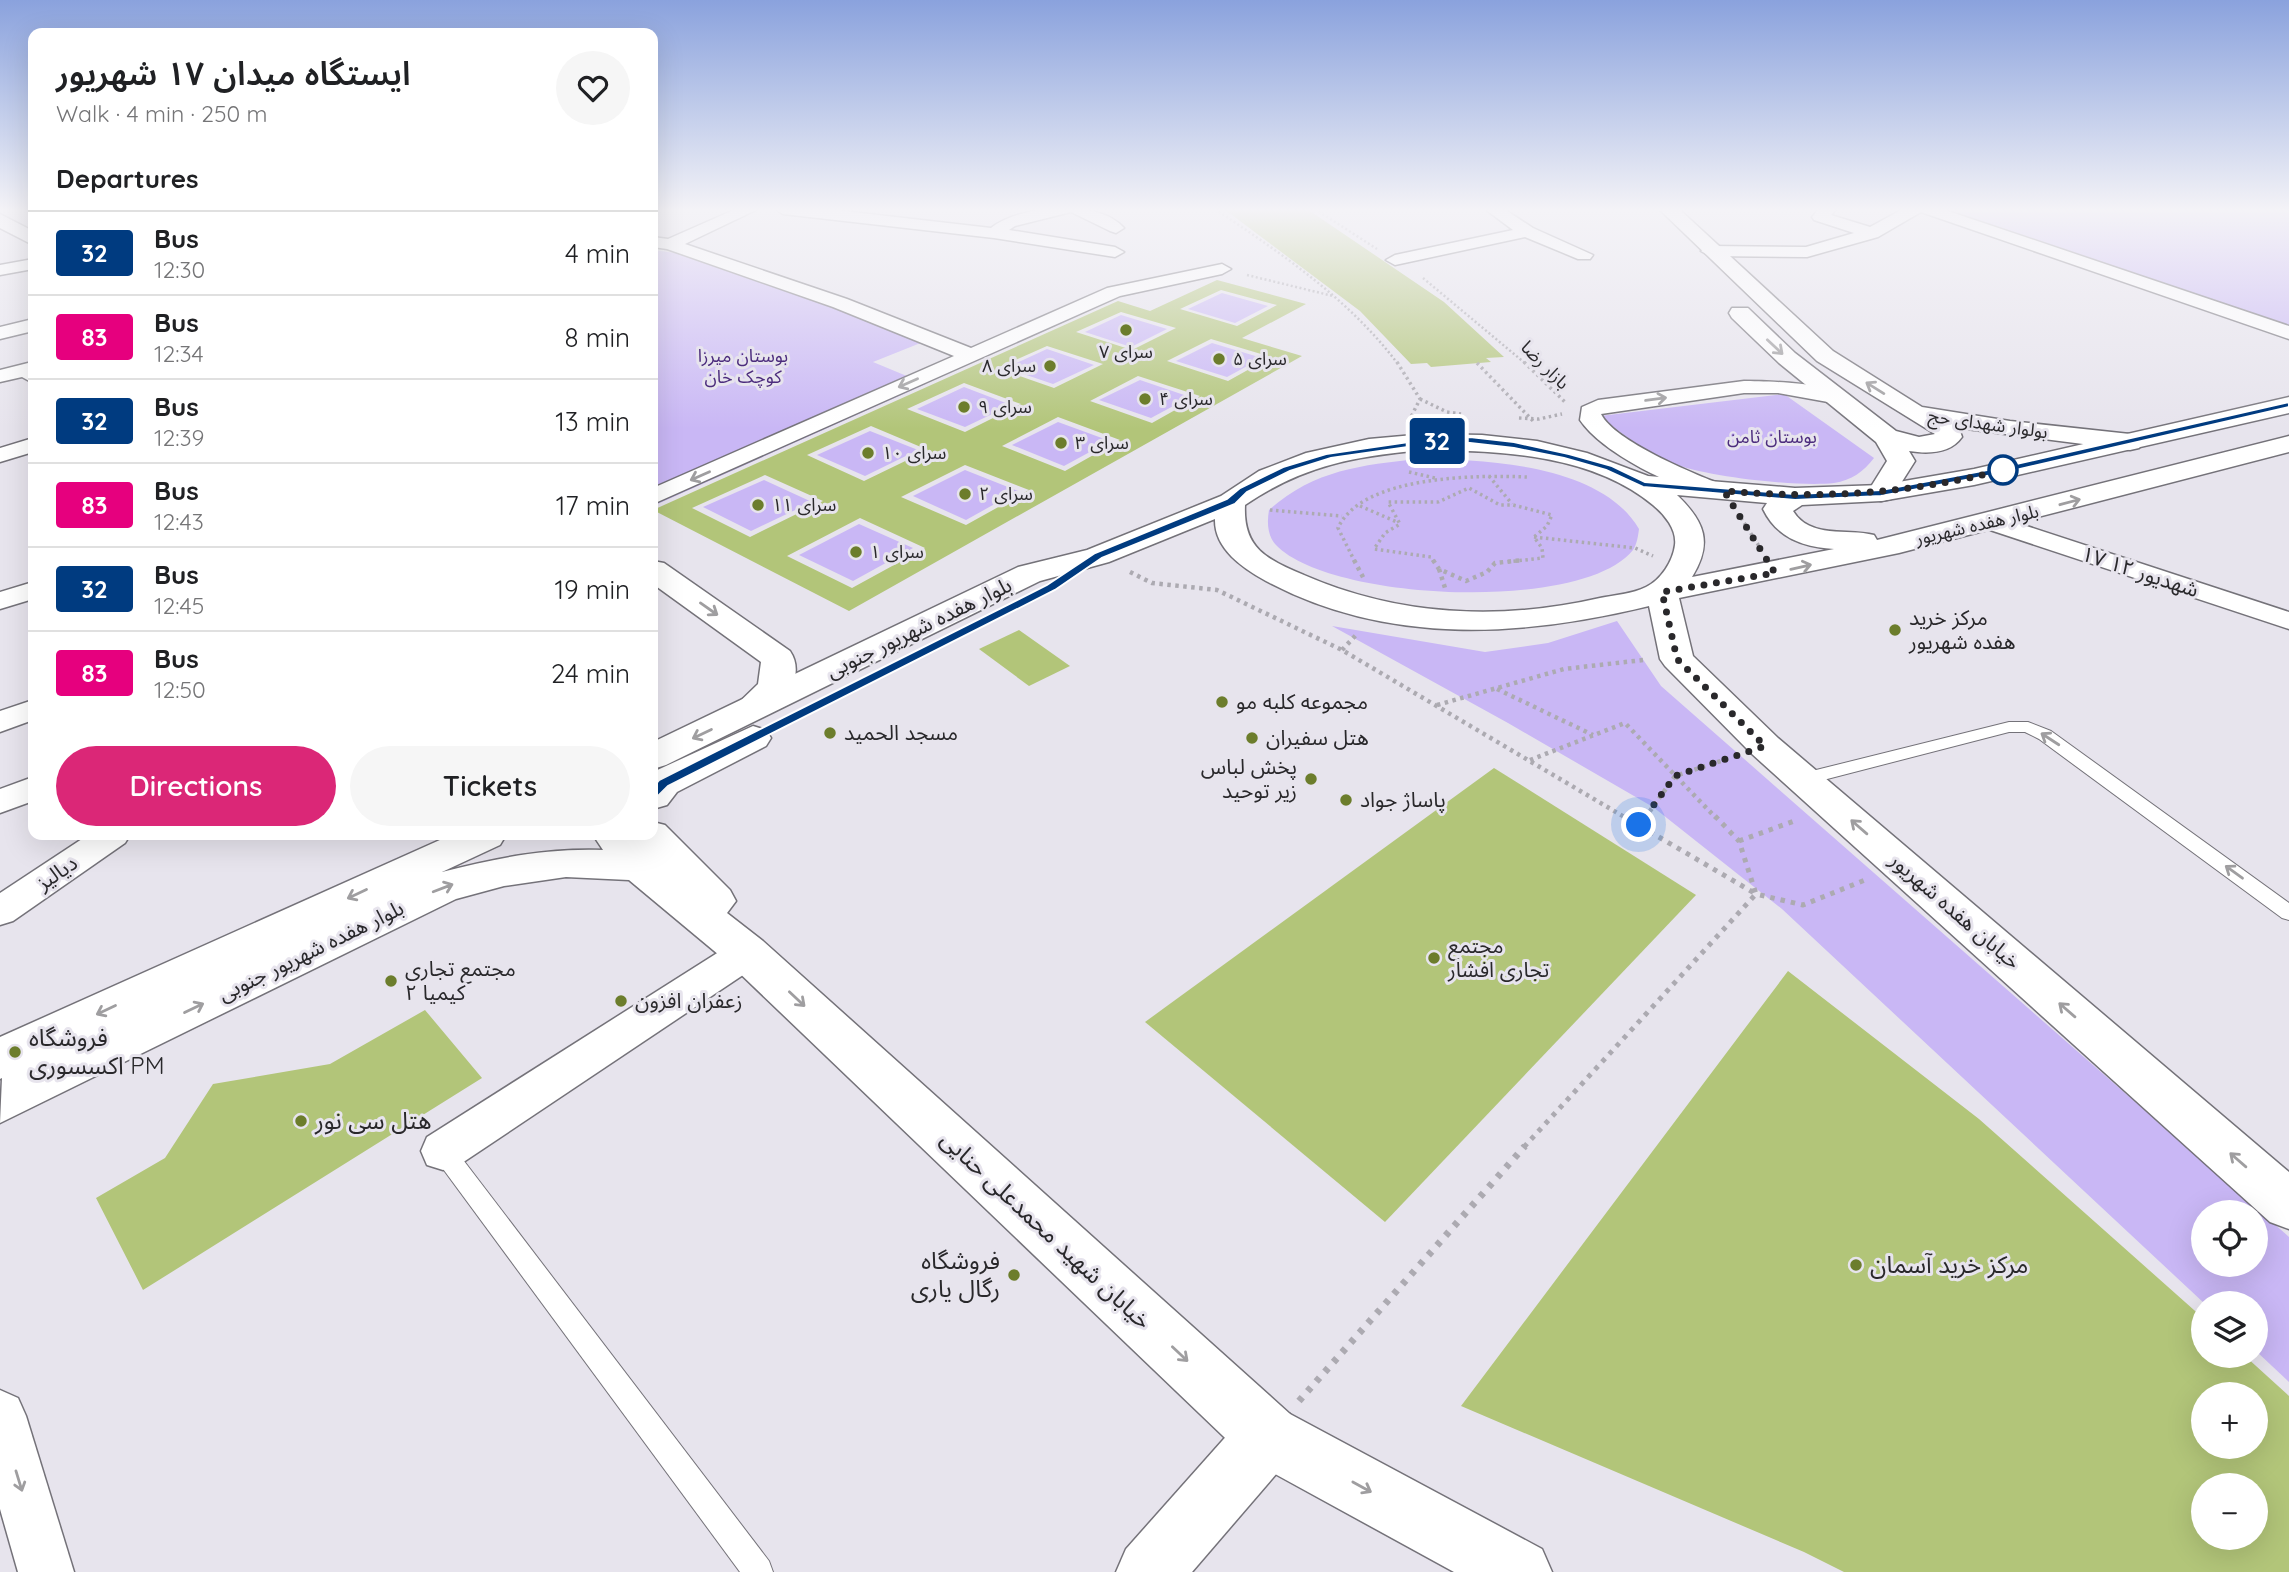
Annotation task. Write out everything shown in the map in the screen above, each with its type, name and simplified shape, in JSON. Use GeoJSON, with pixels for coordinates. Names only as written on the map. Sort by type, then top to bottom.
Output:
{"type":"FeatureCollection","features":[{"type":"Feature","properties":{"kind":"main road","name":"بولوار شهدای حج"},"geometry":{"type":"LineString","coordinates":[[1732,282],[1825,356],[1915,413],[2010,429],[2130,442]]}},
{"type":"Feature","properties":{"kind":"main road"},"geometry":{"type":"LineString","coordinates":[[1728,301],[1787,358],[1887,436],[1902,461],[1881,493]]}},
{"type":"Feature","properties":{"kind":"main road"},"geometry":{"type":"LineString","coordinates":[[1643,484],[1795,497],[1881,493],[1973,477],[2289,405]]}},
{"type":"Feature","properties":{"kind":"main road"},"geometry":{"type":"LineString","coordinates":[[1887,436],[1925,445],[1945,442],[1949,437],[1947,430],[1915,413]]}},
{"type":"Feature","properties":{"kind":"main road","name":"بلوار هفده شهریور جنوبی"},"geometry":{"type":"LineString","coordinates":[[658,755],[1028,574],[1098,556],[1231,502],[1244,490],[1286,469],[1330,456],[1383,447],[1470,440],[1514,445],[1566,456],[1609,468],[1643,484]]}},
{"type":"Feature","properties":{"kind":"main road","name":"بلوار هفده شهریور"},"geometry":{"type":"LineString","coordinates":[[1231,502],[1230,531],[1237,544],[1258,564],[1312,592],[1380,610],[1440,621],[1489,623],[1546,620],[1672,581],[1775,573],[1990,522],[2289,444]]}},
{"type":"Feature","properties":{"kind":"main road"},"geometry":{"type":"LineString","coordinates":[[1643,484],[1667,501],[1686,522],[1691,545],[1672,581],[1677,659]]}},
{"type":"Feature","properties":{"kind":"main road"},"geometry":{"type":"LineString","coordinates":[[1795,497],[1777,509],[1779,517],[1810,536],[1846,541],[1925,537]]}},
{"type":"Feature","properties":{"kind":"main road"},"geometry":{"type":"LineString","coordinates":[[658,790],[663,783],[1051,587],[1098,556]]}},
{"type":"Feature","properties":{"kind":"main road"},"geometry":{"type":"LineString","coordinates":[[658,574],[778,658],[780,674],[774,690],[746,713]]}},
{"type":"Feature","properties":{"kind":"main road","name":"خیابان هفده شهریور"},"geometry":{"type":"LineString","coordinates":[[1677,659],[1765,746],[2289,1204]]}},
{"type":"Feature","properties":{"kind":"main road","name":"بلوار هفده شهریور جنوبی"},"geometry":{"type":"LineString","coordinates":[[0,1059],[475,840]]}},
{"type":"Feature","properties":{"kind":"main road","name":"بلوار هفده شهریور جنوبی"},"geometry":{"type":"LineString","coordinates":[[0,1102],[443,887],[504,871],[566,863],[634,845]]}},
{"type":"Feature","properties":{"kind":"main road","name":"خیابان شهید محمدعلی حنایی"},"geometry":{"type":"LineString","coordinates":[[634,845],[1268,1436],[1519,1572]]}},
{"type":"Feature","properties":{"kind":"main road"},"geometry":{"type":"LineString","coordinates":[[1149,1572],[1268,1436]]}},
{"type":"Feature","properties":{"kind":"street"},"geometry":{"type":"LineString","coordinates":[[778,282],[840,303],[970,355]]}},
{"type":"Feature","properties":{"kind":"street"},"geometry":{"type":"LineString","coordinates":[[658,495],[1114,292],[1159,282]]}},
{"type":"Feature","properties":{"kind":"street"},"geometry":{"type":"LineString","coordinates":[[2141,282],[2289,333]]}},
{"type":"Feature","properties":{"kind":"street"},"geometry":{"type":"LineString","coordinates":[[0,333],[28,326]]}},
{"type":"Feature","properties":{"kind":"street"},"geometry":{"type":"LineString","coordinates":[[0,376],[28,373]]}},
{"type":"Feature","properties":{"kind":"street"},"geometry":{"type":"LineString","coordinates":[[1719,490],[1668,474],[1640,458],[1591,420],[1590,412],[1598,407],[1744,387],[1778,387],[1839,398]]}},
{"type":"Feature","properties":{"kind":"street"},"geometry":{"type":"LineString","coordinates":[[0,455],[28,447]]}},
{"type":"Feature","properties":{"kind":"street","name":"۱۷ شهدیور ۱۲"},"geometry":{"type":"LineString","coordinates":[[1990,522],[2289,621]]}},
{"type":"Feature","properties":{"kind":"street"},"geometry":{"type":"LineString","coordinates":[[0,601],[28,592]]}},
{"type":"Feature","properties":{"kind":"street"},"geometry":{"type":"LineString","coordinates":[[0,722],[28,711]]}},
{"type":"Feature","properties":{"kind":"street"},"geometry":{"type":"LineString","coordinates":[[0,802],[28,790]]}},
{"type":"Feature","properties":{"kind":"street","name":"دیالیز"},"geometry":{"type":"LineString","coordinates":[[0,911],[106,840]]}},
{"type":"Feature","properties":{"kind":"street"},"geometry":{"type":"LineString","coordinates":[[443,1151],[747,953]]}},
{"type":"Feature","properties":{"kind":"street"},"geometry":{"type":"LineString","coordinates":[[0,1416],[47,1572]]}},
{"type":"Feature","properties":{"kind":"lane"},"geometry":{"type":"LineString","coordinates":[[1804,779],[2009,727],[2028,727],[2045,734],[2289,913]]}},
{"type":"Feature","properties":{"kind":"lane"},"geometry":{"type":"LineString","coordinates":[[443,1151],[758,1572]]}},
{"type":"Feature","properties":{"kind":"path"},"geometry":{"type":"LineString","coordinates":[[1317,282],[1338,297],[1393,354],[1420,399],[1447,412],[1467,415]]}},
{"type":"Feature","properties":{"kind":"path","name":"بازار رضا"},"geometry":{"type":"LineString","coordinates":[[1430,282],[1507,345],[1568,404],[1568,411],[1558,416],[1516,418]]}},
{"type":"Feature","properties":{"kind":"path"},"geometry":{"type":"LineString","coordinates":[[1231,502],[1269,510],[1342,516],[1373,496],[1393,488],[1438,479],[1489,475],[1530,477],[1532,469],[1566,456],[1477,363]]}},
{"type":"Feature","properties":{"kind":"path"},"geometry":{"type":"LineString","coordinates":[[1400,422],[1412,416],[1420,399]]}},
{"type":"Feature","properties":{"kind":"path"},"geometry":{"type":"LineString","coordinates":[[1489,475],[1513,505]]}},
{"type":"Feature","properties":{"kind":"path"},"geometry":{"type":"LineString","coordinates":[[1401,524],[1388,502],[1438,502],[1469,488],[1500,505],[1513,505],[1552,515],[1547,526],[1534,537]]}},
{"type":"Feature","properties":{"kind":"path"},"geometry":{"type":"LineString","coordinates":[[1719,490],[1775,573]]}},
{"type":"Feature","properties":{"kind":"path"},"geometry":{"type":"LineString","coordinates":[[1360,506],[1401,524]]}},
{"type":"Feature","properties":{"kind":"path"},"geometry":{"type":"LineString","coordinates":[[1342,516],[1338,528],[1344,544],[1358,563],[1380,610]]}},
{"type":"Feature","properties":{"kind":"path"},"geometry":{"type":"LineString","coordinates":[[1401,524],[1385,533],[1374,549],[1431,557],[1439,569],[1465,581],[1487,572],[1495,563],[1543,558],[1542,548],[1534,537]]}},
{"type":"Feature","properties":{"kind":"path"},"geometry":{"type":"LineString","coordinates":[[1534,537],[1635,548],[1672,581]]}},
{"type":"Feature","properties":{"kind":"path"},"geometry":{"type":"LineString","coordinates":[[1098,556],[1152,583],[1217,590],[1342,650],[1756,894],[1803,905],[1903,865]]}},
{"type":"Feature","properties":{"kind":"path"},"geometry":{"type":"LineString","coordinates":[[1436,705],[1548,673],[1618,660],[1677,659]]}},
{"type":"Feature","properties":{"kind":"path"},"geometry":{"type":"LineString","coordinates":[[1495,688],[1594,735]]}},
{"type":"Feature","properties":{"kind":"path"},"geometry":{"type":"LineString","coordinates":[[1529,760],[1625,723],[1739,841],[1756,894]]}},
{"type":"Feature","properties":{"kind":"path"},"geometry":{"type":"LineString","coordinates":[[1639,825],[1675,776],[1765,746]]}},
{"type":"Feature","properties":{"kind":"path"},"geometry":{"type":"LineString","coordinates":[[1739,841],[1836,806]]}},
{"type":"Feature","properties":{"kind":"path"},"geometry":{"type":"LineString","coordinates":[[1268,1436],[1570,1096],[1756,894]]}},
{"type":"Feature","properties":{"kind":"green space","name":"بوستان میرزا کوچک خان"},"geometry":{"type":"Polygon","coordinates":[[[658,282],[771,282],[938,336],[873,362],[926,384],[658,504],[658,282]]]}},
{"type":"Feature","properties":{"kind":"green space"},"geometry":{"type":"Polygon","coordinates":[[[2159,282],[2289,282],[2289,327],[2159,282]]]}},
{"type":"Feature","properties":{"kind":"green space"},"geometry":{"type":"Polygon","coordinates":[[[1222,293],[1268,306],[1235,323],[1188,309],[1222,293]]]}},
{"type":"Feature","properties":{"kind":"green space"},"geometry":{"type":"Polygon","coordinates":[[[1121,315],[1167,329],[1131,347],[1085,332],[1121,315]]]}},
{"type":"Feature","properties":{"kind":"green space"},"geometry":{"type":"Polygon","coordinates":[[[1212,343],[1262,358],[1227,377],[1176,361],[1212,343]]]}},
{"type":"Feature","properties":{"kind":"green space"},"geometry":{"type":"Polygon","coordinates":[[[1047,349],[1094,365],[1053,384],[1006,368],[1047,349]]]}},
{"type":"Feature","properties":{"kind":"green space"},"geometry":{"type":"Polygon","coordinates":[[[1140,380],[1190,397],[1151,418],[1099,400],[1140,380]]]}},
{"type":"Feature","properties":{"kind":"green space"},"geometry":{"type":"Polygon","coordinates":[[[964,387],[1011,405],[965,427],[917,409],[964,387]]]}},
{"type":"Feature","properties":{"kind":"green space","name":"بوستان ثامن"},"geometry":{"type":"Polygon","coordinates":[[[1784,394],[1874,458],[1857,475],[1834,483],[1798,484],[1729,477],[1687,468],[1662,459],[1635,443],[1600,416],[1784,394]]]}},
{"type":"Feature","properties":{"kind":"green space"},"geometry":{"type":"Polygon","coordinates":[[[1058,422],[1110,441],[1064,466],[1012,445],[1058,422]]]}},
{"type":"Feature","properties":{"kind":"green space"},"geometry":{"type":"Polygon","coordinates":[[[870,431],[918,450],[865,476],[817,455],[870,431]]]}},
{"type":"Feature","properties":{"kind":"green space"},"geometry":{"type":"Polygon","coordinates":[[[1419,459],[1508,464],[1571,479],[1598,491],[1622,508],[1639,529],[1633,550],[1605,570],[1564,584],[1512,591],[1456,592],[1399,588],[1347,578],[1305,564],[1273,541],[1268,528],[1269,510],[1303,486],[1358,467],[1419,459]]]}},
{"type":"Feature","properties":{"kind":"green space"},"geometry":{"type":"Polygon","coordinates":[[[965,470],[1018,491],[966,520],[913,496],[965,470]]]}},
{"type":"Feature","properties":{"kind":"green space"},"geometry":{"type":"Polygon","coordinates":[[[764,480],[812,502],[751,531],[703,507],[764,480]]]}},
{"type":"Feature","properties":{"kind":"green space"},"geometry":{"type":"Polygon","coordinates":[[[859,524],[913,548],[853,581],[799,555],[859,524]]]}},
{"type":"Feature","properties":{"kind":"green space"},"geometry":{"type":"Polygon","coordinates":[[[1617,621],[1661,686],[2247,1200],[2191,1200],[2191,1277],[2268,1277],[2268,1219],[2289,1237],[2289,1382],[2268,1362],[2268,1291],[2191,1291],[1782,909],[1653,807],[1332,626],[1485,652],[1548,643],[1617,621]]]}},
{"type":"Feature","properties":{"kind":"building"},"geometry":{"type":"Polygon","coordinates":[[[1212,282],[1226,282],[1306,304],[1242,338],[1302,356],[849,611],[658,513],[658,508],[1118,301],[1150,311],[1212,282]],[[1221,290],[1180,309],[1237,326],[1277,305],[1221,290]],[[1121,312],[1076,332],[1132,350],[1176,328],[1121,312]],[[1211,339],[1167,361],[1228,381],[1271,357],[1211,339]],[[1047,346],[997,368],[1054,388],[1103,364],[1047,346]],[[1138,376],[1090,401],[1152,423],[1200,396],[1138,376]],[[964,383],[907,409],[965,432],[1021,404],[964,383]],[[1058,417],[1002,446],[1065,471],[1120,440],[1058,417]],[[871,426],[807,455],[864,481],[928,450],[871,426]],[[965,465],[901,497],[966,525],[1029,490],[965,465]],[[765,475],[692,508],[750,537],[823,501],[765,475]],[[860,518],[787,556],[852,588],[925,548],[860,518]]]}},
{"type":"Feature","properties":{"kind":"building"},"geometry":{"type":"Polygon","coordinates":[[[1322,282],[1415,282],[1444,302],[1504,357],[1486,358],[1491,362],[1431,367],[1427,363],[1411,364],[1360,311],[1322,282]]]}},
{"type":"Feature","properties":{"kind":"building"},"geometry":{"type":"Polygon","coordinates":[[[1019,630],[1070,666],[1029,686],[979,649],[1019,630]]]}},
{"type":"Feature","properties":{"kind":"building","name":"مجتمع تجاری افشار"},"geometry":{"type":"Polygon","coordinates":[[[1494,768],[1696,895],[1385,1222],[1145,1022],[1494,768]]]}},
{"type":"Feature","properties":{"kind":"building","name":"مرکز خرید آسمان"},"geometry":{"type":"Polygon","coordinates":[[[1788,971],[1979,1119],[2191,1307],[2191,1368],[2258,1368],[2289,1396],[2289,1572],[1844,1572],[1804,1552],[1461,1406],[1788,971]]]}},
{"type":"Feature","properties":{"kind":"building","name":"هتل سی نور"},"geometry":{"type":"Polygon","coordinates":[[[425,1010],[482,1078],[143,1290],[96,1198],[165,1158],[213,1084],[330,1064],[425,1010]]]}},
{"type":"Feature","properties":{"kind":"bus line","name":"32"},"geometry":{"type":"LineString","coordinates":[[658,790],[663,783],[1051,587],[1098,556],[1231,502],[1244,490],[1286,469],[1330,456],[1429,441],[1470,440],[1514,445],[1566,456],[1609,468],[1643,484],[1795,497],[1881,493],[1973,477],[2289,405]]}},
{"type":"Feature","properties":{"kind":"place","name":"سرای ۷"},"geometry":{"type":"Point","coordinates":[1126,330]}},
{"type":"Feature","properties":{"kind":"place","name":"سرای ۵"},"geometry":{"type":"Point","coordinates":[1219,359]}},
{"type":"Feature","properties":{"kind":"place","name":"سرای ۸"},"geometry":{"type":"Point","coordinates":[1050,366]}},
{"type":"Feature","properties":{"kind":"place","name":"سرای ۴"},"geometry":{"type":"Point","coordinates":[1145,399]}},
{"type":"Feature","properties":{"kind":"place","name":"سرای ۹"},"geometry":{"type":"Point","coordinates":[964,407]}},
{"type":"Feature","properties":{"kind":"place","name":"سرای ۳"},"geometry":{"type":"Point","coordinates":[1061,443]}},
{"type":"Feature","properties":{"kind":"place","name":"سرای ۱۰"},"geometry":{"type":"Point","coordinates":[868,453]}},
{"type":"Feature","properties":{"kind":"place","name":"سرای ۲"},"geometry":{"type":"Point","coordinates":[965,494]}},
{"type":"Feature","properties":{"kind":"place","name":"سرای ۱۱"},"geometry":{"type":"Point","coordinates":[758,505]}},
{"type":"Feature","properties":{"kind":"place","name":"سرای ۱"},"geometry":{"type":"Point","coordinates":[856,552]}},
{"type":"Feature","properties":{"kind":"place","name":"مرکز خرید هفده شهریور"},"geometry":{"type":"Point","coordinates":[1895,630]}},
{"type":"Feature","properties":{"kind":"place","name":"مجموعه کلبه مو"},"geometry":{"type":"Point","coordinates":[1222,702]}},
{"type":"Feature","properties":{"kind":"place","name":"مسجد الحمید"},"geometry":{"type":"Point","coordinates":[830,733]}},
{"type":"Feature","properties":{"kind":"place","name":"هتل سفیران"},"geometry":{"type":"Point","coordinates":[1252,738]}},
{"type":"Feature","properties":{"kind":"place","name":"پخش لباس زیر توحید"},"geometry":{"type":"Point","coordinates":[1311,779]}},
{"type":"Feature","properties":{"kind":"place","name":"پاساژ جواد"},"geometry":{"type":"Point","coordinates":[1346,800]}},
{"type":"Feature","properties":{"kind":"place","name":"مجتمع تجاری افشار"},"geometry":{"type":"Point","coordinates":[1434,958]}},
{"type":"Feature","properties":{"kind":"place","name":"مجتمع تجاری کیمیا ۲"},"geometry":{"type":"Point","coordinates":[391,981]}},
{"type":"Feature","properties":{"kind":"place","name":"زعفران افزون"},"geometry":{"type":"Point","coordinates":[621,1001]}},
{"type":"Feature","properties":{"kind":"place","name":"فروشگاه اکسسوری PM"},"geometry":{"type":"Point","coordinates":[15,1052]}},
{"type":"Feature","properties":{"kind":"place","name":"هتل سی نور"},"geometry":{"type":"Point","coordinates":[301,1121]}},
{"type":"Feature","properties":{"kind":"place","name":"مرکز خرید آسمان"},"geometry":{"type":"Point","coordinates":[1856,1265]}},
{"type":"Feature","properties":{"kind":"place","name":"فروشگاه رگال یاری"},"geometry":{"type":"Point","coordinates":[1014,1275]}},
{"type":"Feature","properties":{"kind":"route"},"geometry":{"type":"LineString","coordinates":[[1639,825],[1675,776],[1765,746],[1677,659],[1662,592],[1775,573],[1724,491],[1795,497],[1881,493],[2003,470]]}}]}
